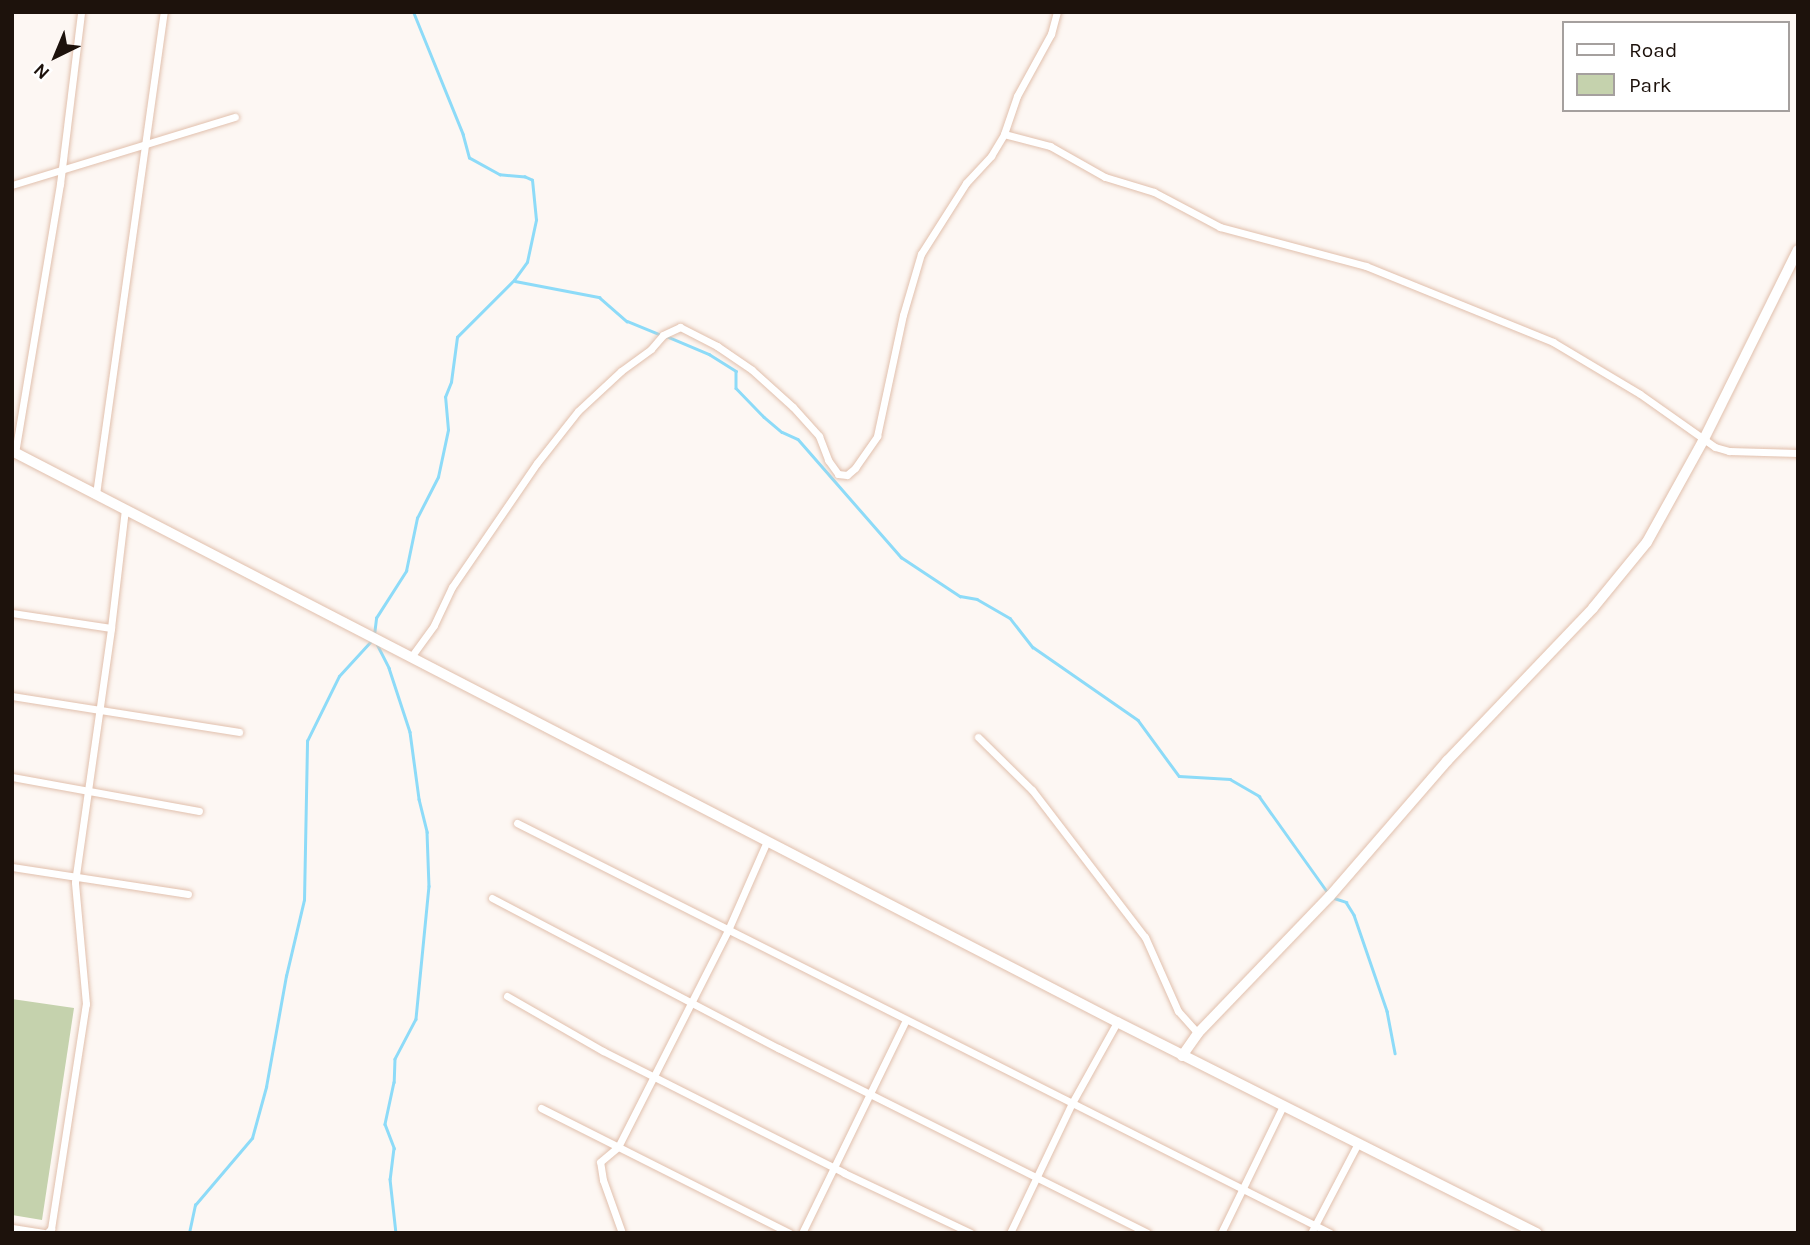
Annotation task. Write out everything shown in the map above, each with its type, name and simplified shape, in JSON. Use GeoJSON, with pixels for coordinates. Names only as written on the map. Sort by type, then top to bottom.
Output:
{"type":"FeatureCollection","features":[{"type":"Feature","properties":{"kind":"main road"},"geometry":{"type":"LineString","coordinates":[[1182,1056],[1198,1034],[1330,896],[1447,761],[1623,573],[1658,525],[1798,250]]}},
{"type":"Feature","properties":{"kind":"main road"},"geometry":{"type":"LineString","coordinates":[[13,452],[1182,1056],[1537,1233]]}},
{"type":"Feature","properties":{"kind":"street"},"geometry":{"type":"LineString","coordinates":[[13,452],[62,169],[81,12]]}},
{"type":"Feature","properties":{"kind":"street"},"geometry":{"type":"LineString","coordinates":[[96,494],[164,12]]}},
{"type":"Feature","properties":{"kind":"street"},"geometry":{"type":"LineString","coordinates":[[411,657],[435,625],[452,587],[537,463],[578,411],[651,349],[663,335],[680,327],[717,346],[743,364],[793,407],[819,436],[828,460],[838,474],[847,475],[855,468],[877,436],[903,315],[921,254],[966,183],[991,156],[1004,134],[1017,96],[1051,34],[1057,12]]}},
{"type":"Feature","properties":{"kind":"street"},"geometry":{"type":"LineString","coordinates":[[12,184],[235,117]]}},
{"type":"Feature","properties":{"kind":"street"},"geometry":{"type":"LineString","coordinates":[[1004,134],[1050,146],[1105,177],[1154,192],[1220,227],[1366,266],[1553,342],[1640,394],[1703,441],[1729,451],[1798,453]]}},
{"type":"Feature","properties":{"kind":"street"},"geometry":{"type":"LineString","coordinates":[[12,1228],[45,1233],[51,1229],[86,1004],[76,876],[125,509]]}},
{"type":"Feature","properties":{"kind":"street"},"geometry":{"type":"LineString","coordinates":[[12,613],[111,628]]}},
{"type":"Feature","properties":{"kind":"street"},"geometry":{"type":"LineString","coordinates":[[12,696],[239,732]]}},
{"type":"Feature","properties":{"kind":"street"},"geometry":{"type":"LineString","coordinates":[[978,737],[1032,790],[1145,937],[1178,1011],[1198,1034]]}},
{"type":"Feature","properties":{"kind":"street"},"geometry":{"type":"LineString","coordinates":[[12,778],[88,789],[199,811]]}},
{"type":"Feature","properties":{"kind":"street"},"geometry":{"type":"LineString","coordinates":[[516,823],[1242,1189],[1313,1229],[1330,1233]]}},
{"type":"Feature","properties":{"kind":"street"},"geometry":{"type":"LineString","coordinates":[[622,1233],[603,1180],[600,1162],[618,1147],[728,930],[767,841]]}},
{"type":"Feature","properties":{"kind":"street"},"geometry":{"type":"LineString","coordinates":[[12,867],[188,894]]}},
{"type":"Feature","properties":{"kind":"street"},"geometry":{"type":"LineString","coordinates":[[492,898],[870,1094],[1147,1233]]}},
{"type":"Feature","properties":{"kind":"street"},"geometry":{"type":"LineString","coordinates":[[507,996],[654,1077],[834,1168],[971,1233]]}},
{"type":"Feature","properties":{"kind":"street"},"geometry":{"type":"LineString","coordinates":[[802,1233],[906,1020]]}},
{"type":"Feature","properties":{"kind":"street"},"geometry":{"type":"LineString","coordinates":[[1010,1233],[1072,1103],[1117,1022]]}},
{"type":"Feature","properties":{"kind":"street"},"geometry":{"type":"LineString","coordinates":[[1221,1233],[1283,1106]]}},
{"type":"Feature","properties":{"kind":"street"},"geometry":{"type":"LineString","coordinates":[[541,1108],[790,1233]]}},
{"type":"Feature","properties":{"kind":"street"},"geometry":{"type":"LineString","coordinates":[[1313,1229],[1358,1143]]}},
{"type":"Feature","properties":{"kind":"green space"},"geometry":{"type":"Polygon","coordinates":[[[12,999],[74,1008],[42,1220],[12,1215],[12,999]]]}},
{"type":"Feature","properties":{"kind":"waterway"},"geometry":{"type":"LineString","coordinates":[[374,635],[376,618],[406,571],[417,518],[438,477],[448,430],[445,397],[451,382],[457,337],[514,280],[527,262],[536,220],[532,180],[500,175],[469,158],[463,135],[413,12]]}},
{"type":"Feature","properties":{"kind":"waterway"},"geometry":{"type":"LineString","coordinates":[[515,281],[599,297],[627,321],[660,334]]}},
{"type":"Feature","properties":{"kind":"waterway"},"geometry":{"type":"LineString","coordinates":[[666,336],[709,354],[736,371],[736,388],[782,432],[798,439],[901,557],[960,596],[977,599],[1010,618],[1033,647],[1138,720],[1179,776],[1230,779],[1259,796],[1329,894]]}},
{"type":"Feature","properties":{"kind":"waterway"},"geometry":{"type":"LineString","coordinates":[[189,1233],[195,1205],[252,1138],[266,1087],[286,976],[304,900],[307,741],[339,676],[372,640]]}},
{"type":"Feature","properties":{"kind":"waterway"},"geometry":{"type":"LineString","coordinates":[[377,644],[389,668],[410,732],[419,799],[427,832],[429,886],[416,1019],[395,1059],[394,1082],[385,1124],[394,1148],[390,1179],[396,1233]]}},
{"type":"Feature","properties":{"kind":"waterway"},"geometry":{"type":"LineString","coordinates":[[1334,898],[1346,902],[1354,915],[1387,1011],[1395,1053]]}}]}
